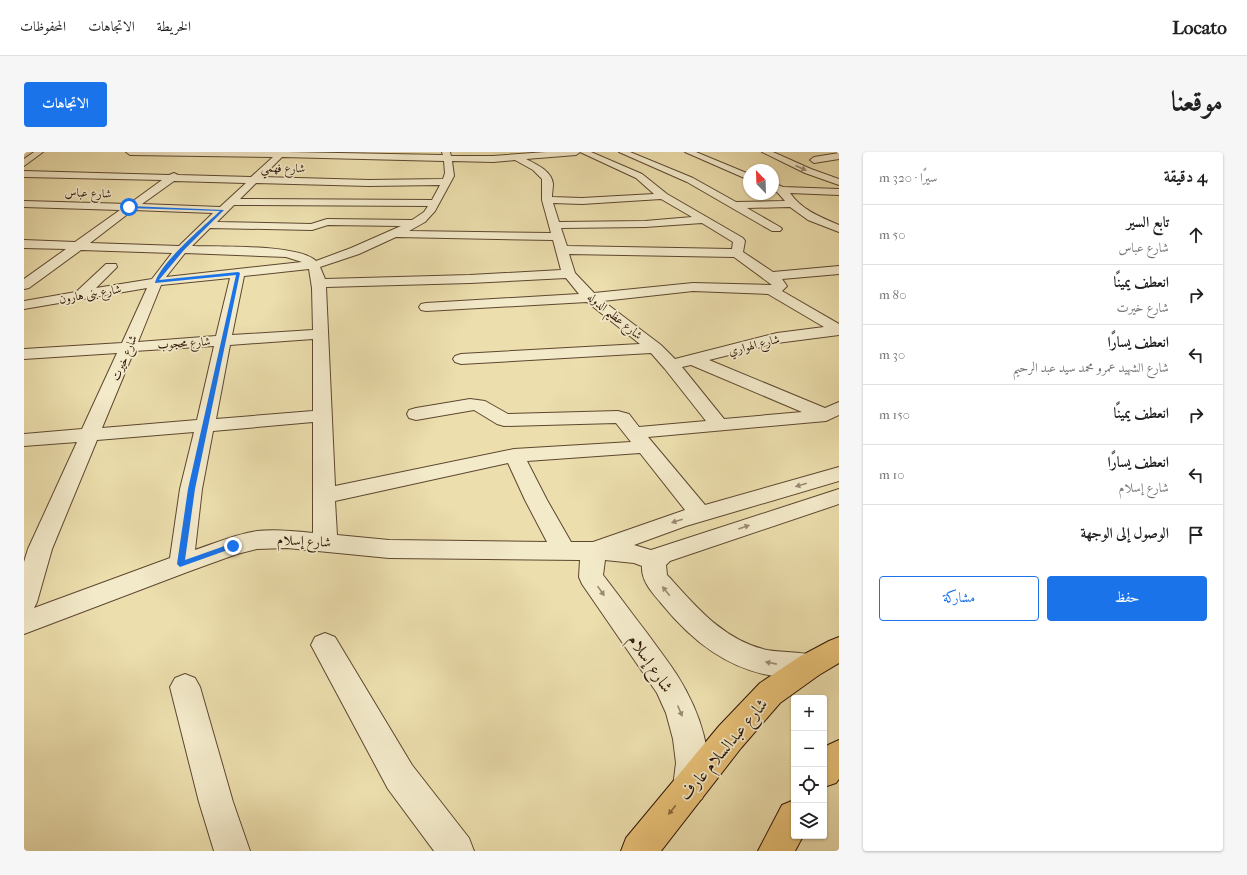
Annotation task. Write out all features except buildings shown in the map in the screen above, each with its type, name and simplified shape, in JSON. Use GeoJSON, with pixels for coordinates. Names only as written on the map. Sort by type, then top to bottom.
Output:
{"type":"FeatureCollection","features":[{"type":"Feature","properties":{"kind":"main road","name":"شارع عبدالسلام عارف"},"geometry":{"type":"LineString","coordinates":[[639,851],[730,737],[770,693],[809,666],[839,649]]}},
{"type":"Feature","properties":{"kind":"main road"},"geometry":{"type":"LineString","coordinates":[[827,768],[839,756]]}},
{"type":"Feature","properties":{"kind":"main road"},"geometry":{"type":"LineString","coordinates":[[779,850],[791,824]]}},
{"type":"Feature","properties":{"kind":"street"},"geometry":{"type":"LineString","coordinates":[[130,152],[447,155],[493,159],[576,152]]}},
{"type":"Feature","properties":{"kind":"street"},"geometry":{"type":"LineString","coordinates":[[123,159],[135,152]]}},
{"type":"Feature","properties":{"kind":"street"},"geometry":{"type":"LineString","coordinates":[[584,152],[639,176],[663,196],[736,239],[739,241],[737,253]]}},
{"type":"Feature","properties":{"kind":"street"},"geometry":{"type":"LineString","coordinates":[[623,152],[690,180],[776,229]]}},
{"type":"Feature","properties":{"kind":"street"},"geometry":{"type":"LineString","coordinates":[[689,152],[743,174]]}},
{"type":"Feature","properties":{"kind":"street"},"geometry":{"type":"LineString","coordinates":[[767,153],[789,152]]}},
{"type":"Feature","properties":{"kind":"street"},"geometry":{"type":"LineString","coordinates":[[24,285],[129,207],[206,153]]}},
{"type":"Feature","properties":{"kind":"street"},"geometry":{"type":"LineString","coordinates":[[767,153],[808,171],[839,182]]}},
{"type":"Feature","properties":{"kind":"street","name":"شارع خيرت"},"geometry":{"type":"LineString","coordinates":[[24,602],[40,549],[129,348],[156,282],[182,249],[281,154]]}},
{"type":"Feature","properties":{"kind":"street"},"geometry":{"type":"LineString","coordinates":[[24,163],[32,155]]}},
{"type":"Feature","properties":{"kind":"street"},"geometry":{"type":"LineString","coordinates":[[446,182],[449,176],[447,155]]}},
{"type":"Feature","properties":{"kind":"street"},"geometry":{"type":"LineString","coordinates":[[833,166],[811,159],[839,156]]}},
{"type":"Feature","properties":{"kind":"street","name":"شارع عظيم الدوله"},"geometry":{"type":"LineString","coordinates":[[517,157],[547,178],[547,200],[570,274],[590,298],[655,348],[671,365],[719,425]]}},
{"type":"Feature","properties":{"kind":"street"},"geometry":{"type":"LineString","coordinates":[[74,187],[110,166]]}},
{"type":"Feature","properties":{"kind":"street","name":"شارع فهمي"},"geometry":{"type":"LineString","coordinates":[[24,174],[369,183],[446,182]]}},
{"type":"Feature","properties":{"kind":"street","name":"شارع بنى هارون"},"geometry":{"type":"LineString","coordinates":[[24,305],[156,282],[314,265],[329,262],[415,223],[428,214],[446,182]]}},
{"type":"Feature","properties":{"kind":"street"},"geometry":{"type":"LineString","coordinates":[[779,188],[839,192]]}},
{"type":"Feature","properties":{"kind":"street"},"geometry":{"type":"LineString","coordinates":[[779,189],[792,204],[806,214],[839,229]]}},
{"type":"Feature","properties":{"kind":"street"},"geometry":{"type":"LineString","coordinates":[[24,215],[61,194]]}},
{"type":"Feature","properties":{"kind":"street"},"geometry":{"type":"LineString","coordinates":[[547,200],[582,201],[663,196]]}},
{"type":"Feature","properties":{"kind":"street","name":"شارع عباس"},"geometry":{"type":"LineString","coordinates":[[24,204],[129,207],[434,203]]}},
{"type":"Feature","properties":{"kind":"street"},"geometry":{"type":"LineString","coordinates":[[684,209],[792,204]]}},
{"type":"Feature","properties":{"kind":"street"},"geometry":{"type":"LineString","coordinates":[[393,234],[556,231],[703,220]]}},
{"type":"Feature","properties":{"kind":"street"},"geometry":{"type":"LineString","coordinates":[[207,225],[312,227],[327,222],[415,223]]}},
{"type":"Feature","properties":{"kind":"street"},"geometry":{"type":"LineString","coordinates":[[24,244],[286,253],[305,257],[314,265],[319,283],[325,542]]}},
{"type":"Feature","properties":{"kind":"street"},"geometry":{"type":"LineString","coordinates":[[426,307],[590,298],[693,286],[771,290],[780,286],[779,283],[737,253],[563,250]]}},
{"type":"Feature","properties":{"kind":"street"},"geometry":{"type":"LineString","coordinates":[[82,295],[111,267]]}},
{"type":"Feature","properties":{"kind":"street"},"geometry":{"type":"LineString","coordinates":[[769,276],[839,270]]}},
{"type":"Feature","properties":{"kind":"street"},"geometry":{"type":"LineString","coordinates":[[180,564],[192,489],[238,273]]}},
{"type":"Feature","properties":{"kind":"street"},"geometry":{"type":"LineString","coordinates":[[319,283],[470,279],[570,274]]}},
{"type":"Feature","properties":{"kind":"street"},"geometry":{"type":"LineString","coordinates":[[771,290],[839,330]]}},
{"type":"Feature","properties":{"kind":"street","name":"شارع الهواري"},"geometry":{"type":"LineString","coordinates":[[671,365],[777,338],[839,330]]}},
{"type":"Feature","properties":{"kind":"street","name":"شارع محجوب"},"geometry":{"type":"LineString","coordinates":[[24,354],[321,334]]}},
{"type":"Feature","properties":{"kind":"street"},"geometry":{"type":"LineString","coordinates":[[461,359],[655,348]]}},
{"type":"Feature","properties":{"kind":"street"},"geometry":{"type":"LineString","coordinates":[[694,360],[835,414]]}},
{"type":"Feature","properties":{"kind":"street"},"geometry":{"type":"LineString","coordinates":[[416,414],[475,404],[504,420],[618,417],[625,420],[700,514]]}},
{"type":"Feature","properties":{"kind":"street"},"geometry":{"type":"LineString","coordinates":[[324,496],[514,455],[640,440],[719,425],[835,414]]}},
{"type":"Feature","properties":{"kind":"street"},"geometry":{"type":"LineString","coordinates":[[24,440],[323,416]]}},
{"type":"Feature","properties":{"kind":"street"},"geometry":{"type":"LineString","coordinates":[[514,455],[536,500],[564,550]]}},
{"type":"Feature","properties":{"kind":"street","name":"شارع إسلام"},"geometry":{"type":"LineString","coordinates":[[690,787],[692,763],[689,740],[681,711],[666,684],[591,577],[590,567],[592,558],[598,550],[612,544],[700,514],[839,474]]}},
{"type":"Feature","properties":{"kind":"street"},"geometry":{"type":"LineString","coordinates":[[809,666],[789,666],[768,663],[746,656],[726,647],[710,637],[696,626],[657,580],[654,573],[655,561],[661,555],[839,496]]}},
{"type":"Feature","properties":{"kind":"street","name":"شارع إسلام"},"geometry":{"type":"LineString","coordinates":[[24,623],[180,564],[233,546],[257,540],[287,539],[389,549],[598,550],[636,554],[655,561]]}},
{"type":"Feature","properties":{"kind":"street"},"geometry":{"type":"LineString","coordinates":[[325,644],[400,777],[456,851]]}},
{"type":"Feature","properties":{"kind":"street"},"geometry":{"type":"LineString","coordinates":[[185,686],[216,802],[232,851]]}},
{"type":"Feature","properties":{"kind":"route"},"geometry":{"type":"LineString","coordinates":[[129,207],[223,210],[182,249],[156,282],[238,273],[192,489],[180,564],[233,546]]}}]}
